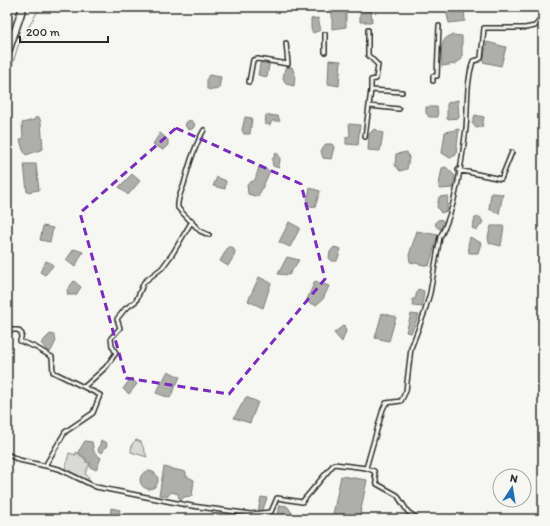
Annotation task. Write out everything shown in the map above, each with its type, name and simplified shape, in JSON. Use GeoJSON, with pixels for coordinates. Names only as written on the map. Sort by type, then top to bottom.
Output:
{"type":"FeatureCollection","features":[{"type":"Feature","properties":{"kind":"highway"},"geometry":{"type":"LineString","coordinates":[[7,55],[23,7]]}},
{"type":"Feature","properties":{"kind":"street"},"geometry":{"type":"LineString","coordinates":[[366,468],[386,403],[401,401],[406,391],[411,348],[424,314],[440,237],[446,226],[452,205],[466,127],[470,70],[473,61],[481,58],[484,28],[525,28],[535,26],[543,16]]}},
{"type":"Feature","properties":{"kind":"street"},"geometry":{"type":"LineString","coordinates":[[433,81],[433,76],[437,76],[439,26]]}},
{"type":"Feature","properties":{"kind":"street"},"geometry":{"type":"LineString","coordinates":[[365,137],[371,80],[376,79],[378,65],[368,55],[368,30]]}},
{"type":"Feature","properties":{"kind":"street"},"geometry":{"type":"LineString","coordinates":[[325,34],[325,52]]}},
{"type":"Feature","properties":{"kind":"street"},"geometry":{"type":"LineString","coordinates":[[249,82],[253,60],[258,59],[288,64],[286,43]]}},
{"type":"Feature","properties":{"kind":"street"},"geometry":{"type":"LineString","coordinates":[[371,90],[402,92]]}},
{"type":"Feature","properties":{"kind":"street"},"geometry":{"type":"LineString","coordinates":[[369,106],[399,110]]}},
{"type":"Feature","properties":{"kind":"street"},"geometry":{"type":"LineString","coordinates":[[204,130],[192,155],[183,186],[177,199],[178,208],[200,231],[209,235]]}},
{"type":"Feature","properties":{"kind":"street"},"geometry":{"type":"LineString","coordinates":[[458,170],[501,179],[512,152]]}},
{"type":"Feature","properties":{"kind":"street"},"geometry":{"type":"LineString","coordinates":[[84,387],[106,367],[116,353],[112,346],[111,338],[120,328],[117,319],[125,309],[136,301],[144,282],[162,268],[173,253],[192,221]]}},
{"type":"Feature","properties":{"kind":"street"},"geometry":{"type":"LineString","coordinates":[[7,334],[11,330],[15,329],[21,332],[20,341],[52,357],[53,372],[100,395],[93,413],[65,432],[45,466]]}},
{"type":"Feature","properties":{"kind":"street"},"geometry":{"type":"LineString","coordinates":[[7,454],[19,460],[64,471],[96,487],[192,506],[259,514],[271,512],[277,498],[303,501],[334,464],[366,468],[374,471],[377,484],[397,495],[408,512],[418,519]]}},
{"type":"Feature","properties":{"kind":"highlighted area"},"geometry":{"type":"Polygon","coordinates":[[[176,128],[301,184],[325,279],[229,394],[126,378],[80,213],[176,128]]]}},
{"type":"Feature","properties":{"kind":"shaded area"},"geometry":{"type":"Polygon","coordinates":[[[332,7],[346,7],[346,27],[332,29],[332,7]]]}},
{"type":"Feature","properties":{"kind":"shaded area"},"geometry":{"type":"Polygon","coordinates":[[[360,7],[371,7],[372,22],[360,22],[360,7]]]}},
{"type":"Feature","properties":{"kind":"shaded area"},"geometry":{"type":"Polygon","coordinates":[[[445,7],[464,7],[465,21],[449,23],[445,7]]]}},
{"type":"Feature","properties":{"kind":"shaded area"},"geometry":{"type":"Polygon","coordinates":[[[318,18],[321,30],[313,33],[311,28],[311,19],[318,18]]]}},
{"type":"Feature","properties":{"kind":"shaded area"},"geometry":{"type":"Polygon","coordinates":[[[452,35],[462,36],[462,59],[455,64],[442,66],[441,52],[443,43],[452,35]]]}},
{"type":"Feature","properties":{"kind":"shaded area"},"geometry":{"type":"Polygon","coordinates":[[[487,42],[506,47],[501,66],[483,62],[487,42]]]}},
{"type":"Feature","properties":{"kind":"shaded area"},"geometry":{"type":"Polygon","coordinates":[[[261,59],[270,60],[267,77],[258,75],[261,59]]]}},
{"type":"Feature","properties":{"kind":"shaded area"},"geometry":{"type":"Polygon","coordinates":[[[329,60],[341,61],[339,86],[328,84],[329,60]]]}},
{"type":"Feature","properties":{"kind":"shaded area"},"geometry":{"type":"Polygon","coordinates":[[[292,67],[295,75],[294,86],[286,84],[283,78],[285,68],[292,67]]]}},
{"type":"Feature","properties":{"kind":"shaded area"},"geometry":{"type":"Polygon","coordinates":[[[209,75],[221,77],[219,88],[215,90],[207,89],[207,78],[209,75]]]}},
{"type":"Feature","properties":{"kind":"shaded area"},"geometry":{"type":"Polygon","coordinates":[[[458,100],[459,118],[447,119],[447,104],[458,100]]]}},
{"type":"Feature","properties":{"kind":"shaded area"},"geometry":{"type":"Polygon","coordinates":[[[426,107],[437,107],[438,117],[429,117],[426,113],[426,107]]]}},
{"type":"Feature","properties":{"kind":"shaded area"},"geometry":{"type":"Polygon","coordinates":[[[266,115],[278,116],[280,121],[272,121],[270,125],[265,124],[266,115]]]}},
{"type":"Feature","properties":{"kind":"shaded area"},"geometry":{"type":"Polygon","coordinates":[[[475,115],[484,117],[482,127],[476,128],[472,123],[475,115]]]}},
{"type":"Feature","properties":{"kind":"shaded area"},"geometry":{"type":"Polygon","coordinates":[[[39,117],[41,122],[43,149],[26,155],[20,140],[23,139],[22,123],[39,117]]]}},
{"type":"Feature","properties":{"kind":"shaded area"},"geometry":{"type":"Polygon","coordinates":[[[245,117],[252,118],[250,134],[244,134],[242,130],[245,117]]]}},
{"type":"Feature","properties":{"kind":"shaded area"},"geometry":{"type":"Polygon","coordinates":[[[190,120],[195,125],[190,130],[185,125],[190,120]]]}},
{"type":"Feature","properties":{"kind":"shaded area"},"geometry":{"type":"Polygon","coordinates":[[[349,124],[360,125],[358,145],[346,144],[346,137],[350,136],[349,124]]]}},
{"type":"Feature","properties":{"kind":"shaded area"},"geometry":{"type":"Polygon","coordinates":[[[374,129],[383,133],[380,151],[368,150],[369,134],[374,129]]]}},
{"type":"Feature","properties":{"kind":"shaded area"},"geometry":{"type":"Polygon","coordinates":[[[459,129],[456,155],[450,158],[442,153],[445,132],[459,129]]]}},
{"type":"Feature","properties":{"kind":"shaded area"},"geometry":{"type":"Polygon","coordinates":[[[160,133],[168,140],[168,145],[163,150],[153,144],[160,133]]]}},
{"type":"Feature","properties":{"kind":"shaded area"},"geometry":{"type":"Polygon","coordinates":[[[326,144],[332,144],[334,147],[331,159],[323,158],[321,151],[326,144]]]}},
{"type":"Feature","properties":{"kind":"shaded area"},"geometry":{"type":"Polygon","coordinates":[[[407,152],[409,158],[407,169],[400,171],[395,165],[396,154],[407,152]]]}},
{"type":"Feature","properties":{"kind":"shaded area"},"geometry":{"type":"Polygon","coordinates":[[[276,153],[279,155],[280,159],[279,168],[273,166],[272,160],[276,153]]]}},
{"type":"Feature","properties":{"kind":"shaded area"},"geometry":{"type":"Polygon","coordinates":[[[24,164],[36,164],[39,190],[27,192],[24,164]]]}},
{"type":"Feature","properties":{"kind":"shaded area"},"geometry":{"type":"Polygon","coordinates":[[[259,167],[270,171],[258,197],[248,194],[247,184],[255,180],[259,167]]]}},
{"type":"Feature","properties":{"kind":"shaded area"},"geometry":{"type":"Polygon","coordinates":[[[446,167],[455,176],[453,188],[440,189],[439,185],[442,168],[446,167]]]}},
{"type":"Feature","properties":{"kind":"shaded area"},"geometry":{"type":"Polygon","coordinates":[[[132,174],[140,181],[128,195],[119,187],[132,174]]]}},
{"type":"Feature","properties":{"kind":"shaded area"},"geometry":{"type":"Polygon","coordinates":[[[217,177],[226,181],[225,189],[213,186],[217,177]]]}},
{"type":"Feature","properties":{"kind":"shaded area"},"geometry":{"type":"Polygon","coordinates":[[[310,188],[320,191],[315,207],[306,205],[310,188]]]}},
{"type":"Feature","properties":{"kind":"shaded area"},"geometry":{"type":"Polygon","coordinates":[[[491,193],[503,194],[499,214],[489,209],[491,193]]]}},
{"type":"Feature","properties":{"kind":"shaded area"},"geometry":{"type":"Polygon","coordinates":[[[448,196],[447,211],[441,213],[437,207],[439,197],[448,196]]]}},
{"type":"Feature","properties":{"kind":"shaded area"},"geometry":{"type":"Polygon","coordinates":[[[480,217],[483,222],[477,230],[472,228],[475,218],[480,217]]]}},
{"type":"Feature","properties":{"kind":"shaded area"},"geometry":{"type":"Polygon","coordinates":[[[438,220],[442,220],[444,224],[442,228],[438,228],[436,226],[436,222],[438,220]]]}},
{"type":"Feature","properties":{"kind":"shaded area"},"geometry":{"type":"Polygon","coordinates":[[[289,222],[300,228],[290,247],[279,242],[289,222]]]}},
{"type":"Feature","properties":{"kind":"shaded area"},"geometry":{"type":"Polygon","coordinates":[[[43,226],[53,228],[50,242],[40,240],[43,226]]]}},
{"type":"Feature","properties":{"kind":"shaded area"},"geometry":{"type":"Polygon","coordinates":[[[491,226],[504,226],[501,246],[489,243],[488,237],[491,226]]]}},
{"type":"Feature","properties":{"kind":"shaded area"},"geometry":{"type":"Polygon","coordinates":[[[417,231],[438,235],[429,266],[410,262],[409,255],[417,231]]]}},
{"type":"Feature","properties":{"kind":"shaded area"},"geometry":{"type":"Polygon","coordinates":[[[470,237],[481,243],[478,253],[469,253],[468,245],[470,237]]]}},
{"type":"Feature","properties":{"kind":"shaded area"},"geometry":{"type":"Polygon","coordinates":[[[228,247],[232,247],[235,251],[234,256],[228,266],[220,261],[228,247]]]}},
{"type":"Feature","properties":{"kind":"shaded area"},"geometry":{"type":"Polygon","coordinates":[[[334,247],[341,249],[337,261],[332,261],[329,258],[330,252],[334,247]]]}},
{"type":"Feature","properties":{"kind":"shaded area"},"geometry":{"type":"Polygon","coordinates":[[[74,249],[83,252],[75,267],[66,260],[74,249]]]}},
{"type":"Feature","properties":{"kind":"shaded area"},"geometry":{"type":"Polygon","coordinates":[[[287,257],[299,260],[289,275],[278,274],[287,257]]]}},
{"type":"Feature","properties":{"kind":"shaded area"},"geometry":{"type":"Polygon","coordinates":[[[46,261],[51,263],[53,266],[45,275],[40,272],[46,261]]]}},
{"type":"Feature","properties":{"kind":"shaded area"},"geometry":{"type":"Polygon","coordinates":[[[259,277],[271,283],[263,308],[248,301],[259,277]]]}},
{"type":"Feature","properties":{"kind":"shaded area"},"geometry":{"type":"Polygon","coordinates":[[[74,281],[81,287],[76,295],[68,295],[67,290],[74,281]]]}},
{"type":"Feature","properties":{"kind":"shaded area"},"geometry":{"type":"Polygon","coordinates":[[[315,281],[329,286],[323,299],[316,305],[306,302],[315,281]]]}},
{"type":"Feature","properties":{"kind":"shaded area"},"geometry":{"type":"Polygon","coordinates":[[[418,289],[424,291],[422,307],[413,306],[412,299],[415,299],[418,289]]]}},
{"type":"Feature","properties":{"kind":"shaded area"},"geometry":{"type":"Polygon","coordinates":[[[382,313],[396,317],[389,341],[375,338],[382,313]]]}},
{"type":"Feature","properties":{"kind":"shaded area"},"geometry":{"type":"Polygon","coordinates":[[[411,314],[419,315],[411,333],[406,332],[411,314]]]}},
{"type":"Feature","properties":{"kind":"shaded area"},"geometry":{"type":"Polygon","coordinates":[[[344,325],[346,331],[342,342],[334,333],[344,325]]]}},
{"type":"Feature","properties":{"kind":"shaded area"},"geometry":{"type":"Polygon","coordinates":[[[50,334],[54,335],[56,341],[51,351],[48,352],[41,343],[50,334]]]}},
{"type":"Feature","properties":{"kind":"shaded area"},"geometry":{"type":"Polygon","coordinates":[[[168,371],[180,377],[170,398],[156,393],[168,371]]]}},
{"type":"Feature","properties":{"kind":"shaded area"},"geometry":{"type":"Polygon","coordinates":[[[131,378],[137,384],[129,394],[123,389],[131,378]]]}},
{"type":"Feature","properties":{"kind":"shaded area"},"geometry":{"type":"Polygon","coordinates":[[[246,397],[258,402],[250,423],[234,418],[246,397]]]}},
{"type":"Feature","properties":{"kind":"shaded area"},"geometry":{"type":"Polygon","coordinates":[[[136,440],[141,442],[147,457],[131,452],[132,444],[136,440]]]}},
{"type":"Feature","properties":{"kind":"shaded area"},"geometry":{"type":"Polygon","coordinates":[[[85,441],[92,442],[94,452],[101,458],[96,470],[90,467],[90,463],[86,462],[86,459],[78,452],[85,441]]]}},
{"type":"Feature","properties":{"kind":"shaded area"},"geometry":{"type":"Polygon","coordinates":[[[101,441],[106,442],[107,445],[102,453],[98,451],[101,441]]]}},
{"type":"Feature","properties":{"kind":"shaded area"},"geometry":{"type":"Polygon","coordinates":[[[76,452],[90,463],[85,474],[89,477],[87,482],[65,469],[69,453],[76,455],[76,452]]]}},
{"type":"Feature","properties":{"kind":"shaded area"},"geometry":{"type":"Polygon","coordinates":[[[164,467],[186,472],[186,476],[194,480],[192,496],[184,497],[180,502],[178,494],[171,492],[168,496],[159,495],[164,467]]]}},
{"type":"Feature","properties":{"kind":"shaded area"},"geometry":{"type":"Polygon","coordinates":[[[145,471],[153,471],[158,476],[156,487],[153,489],[145,489],[140,484],[140,476],[145,471]]]}},
{"type":"Feature","properties":{"kind":"shaded area"},"geometry":{"type":"Polygon","coordinates":[[[341,476],[367,480],[359,519],[332,519],[341,476]]]}},
{"type":"Feature","properties":{"kind":"shaded area"},"geometry":{"type":"Polygon","coordinates":[[[261,497],[267,498],[262,512],[258,512],[261,497]]]}},
{"type":"Feature","properties":{"kind":"shaded area"},"geometry":{"type":"Polygon","coordinates":[[[280,505],[287,506],[292,513],[291,519],[277,519],[280,505]]]}},
{"type":"Feature","properties":{"kind":"shaded area"},"geometry":{"type":"Polygon","coordinates":[[[111,508],[120,510],[119,519],[110,517],[111,508]]]}},
{"type":"Feature","properties":{"kind":"waterway"},"geometry":{"type":"LineString","coordinates":[[7,83],[18,46],[40,7]]}}]}
